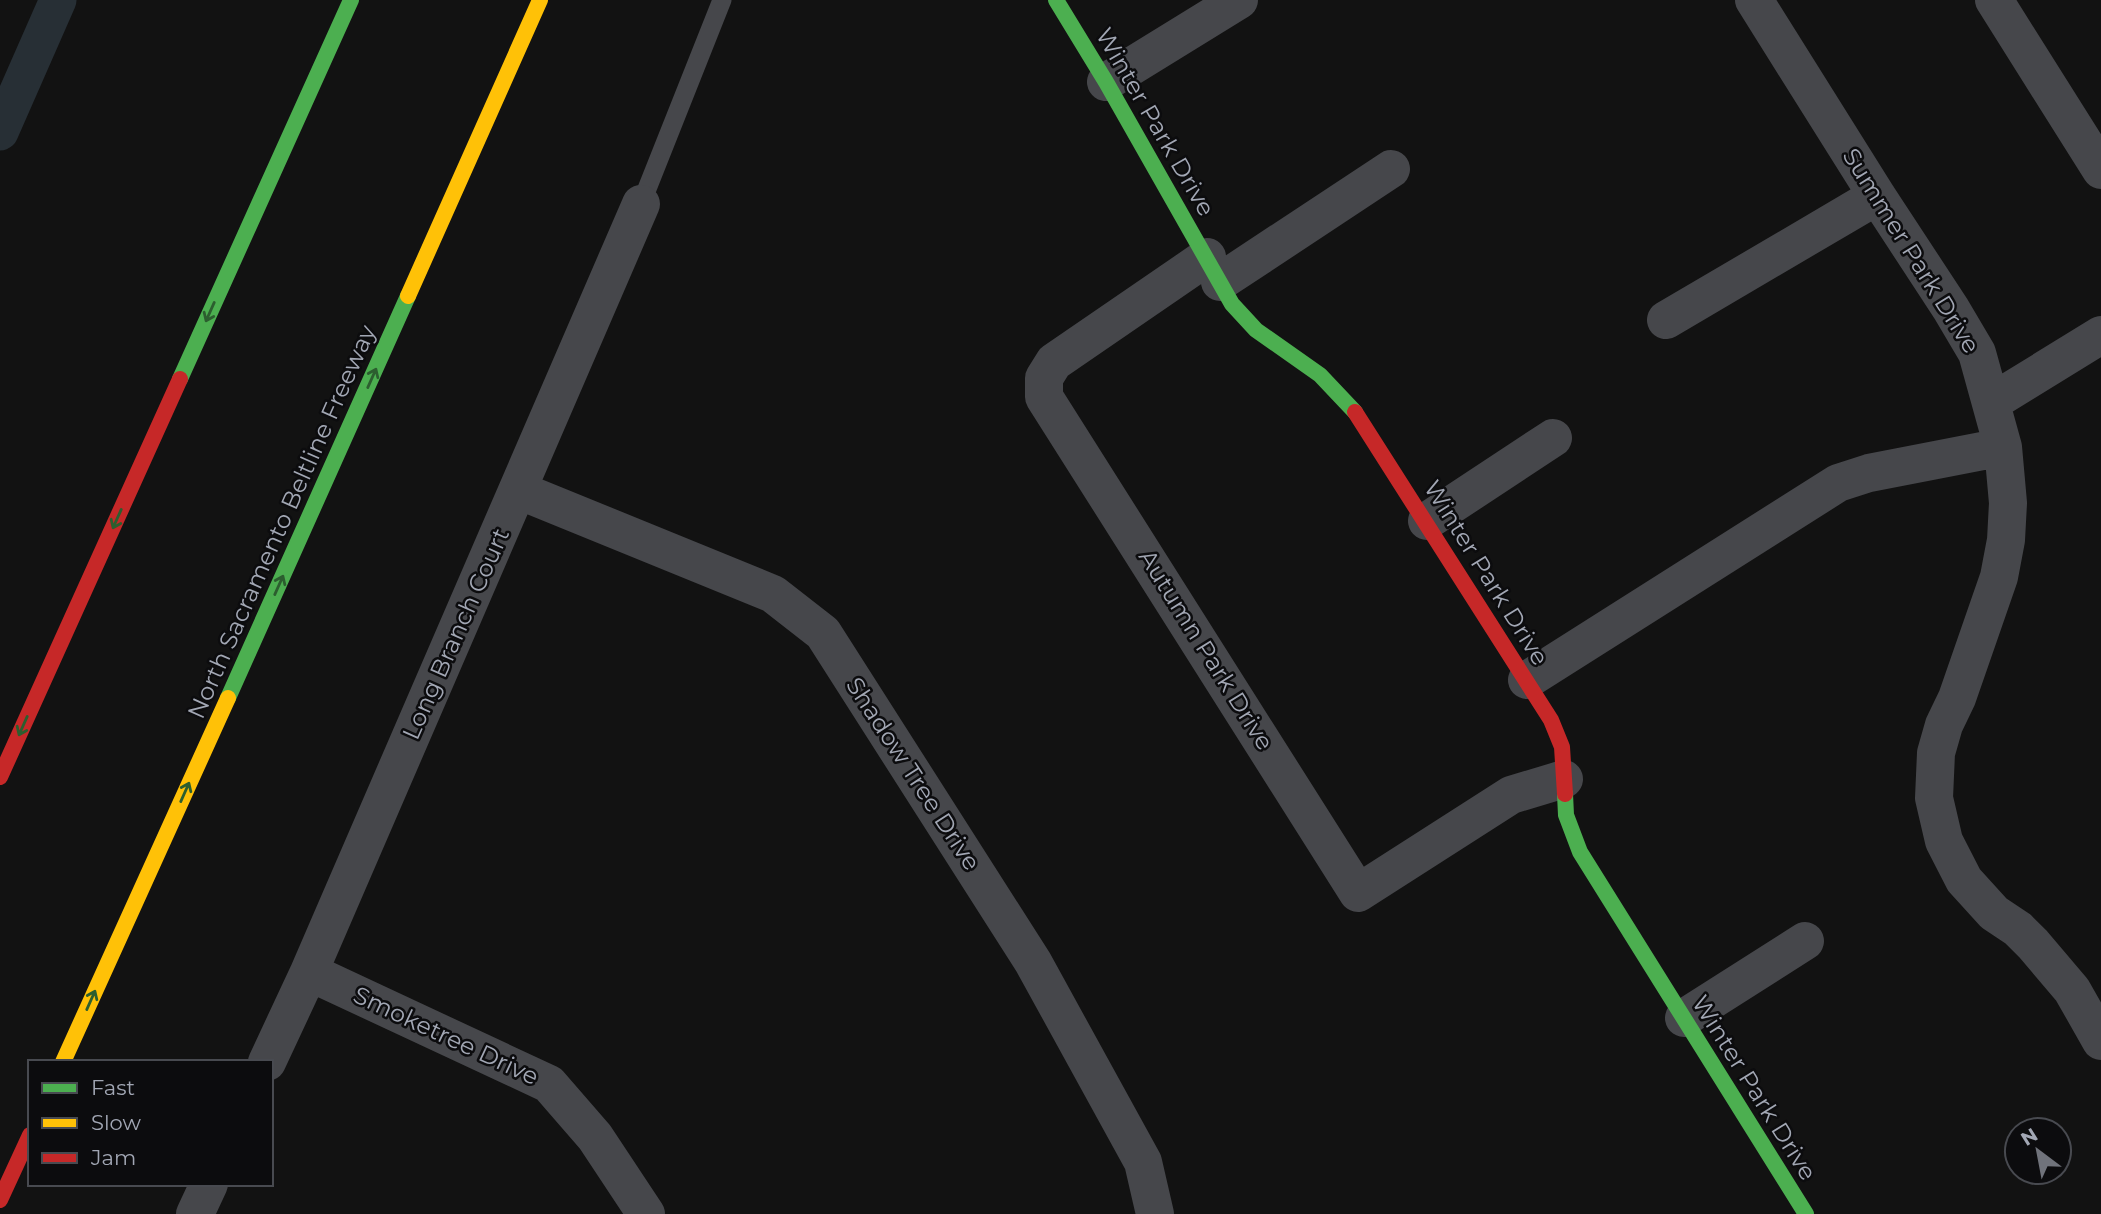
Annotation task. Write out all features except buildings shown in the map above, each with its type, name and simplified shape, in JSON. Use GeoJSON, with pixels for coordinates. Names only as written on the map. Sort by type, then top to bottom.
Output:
{"type":"FeatureCollection","features":[{"type":"Feature","properties":{"kind":"main road"},"geometry":{"type":"LineString","coordinates":[[238,250],[333,0]]}},
{"type":"Feature","properties":{"kind":"main road"},"geometry":{"type":"LineString","coordinates":[[0,777],[351,0]]}},
{"type":"Feature","properties":{"kind":"main road","name":"North Sacramento Beltline Freeway"},"geometry":{"type":"LineString","coordinates":[[64,1060],[342,446],[540,0]]}},
{"type":"Feature","properties":{"kind":"main road","name":"Winter Park Drive"},"geometry":{"type":"LineString","coordinates":[[1056,0],[1106,82],[1232,304],[1256,330],[1320,375],[1352,408],[1527,680],[1551,720],[1562,747],[1566,815],[1580,852],[1806,1214]]}},
{"type":"Feature","properties":{"kind":"main road"},"geometry":{"type":"LineString","coordinates":[[0,1203],[28,1140]]}},
{"type":"Feature","properties":{"kind":"street"},"geometry":{"type":"LineString","coordinates":[[1106,82],[1239,0]]}},
{"type":"Feature","properties":{"kind":"street","name":"Summer Park Drive"},"geometry":{"type":"LineString","coordinates":[[1754,0],[1977,353],[2003,447],[2008,503],[2006,540],[1999,577],[1936,753],[1934,797],[1944,841],[1964,880],[1994,913],[2018,929],[2041,953],[2072,990],[2101,1041]]}},
{"type":"Feature","properties":{"kind":"street"},"geometry":{"type":"LineString","coordinates":[[1994,0],[2101,170]]}},
{"type":"Feature","properties":{"kind":"street"},"geometry":{"type":"LineString","coordinates":[[1213,270],[1391,169]]}},
{"type":"Feature","properties":{"kind":"street"},"geometry":{"type":"LineString","coordinates":[[1666,320],[1877,196]]}},
{"type":"Feature","properties":{"kind":"street","name":"Long Branch Court"},"geometry":{"type":"LineString","coordinates":[[268,1060],[309,972],[641,204]]}},
{"type":"Feature","properties":{"kind":"street","name":"Autumn Park Drive"},"geometry":{"type":"LineString","coordinates":[[1213,270],[1054,362],[1044,378],[1045,397],[1358,892],[1511,795],[1564,779]]}},
{"type":"Feature","properties":{"kind":"street"},"geometry":{"type":"LineString","coordinates":[[1992,402],[2101,335]]}},
{"type":"Feature","properties":{"kind":"street"},"geometry":{"type":"LineString","coordinates":[[1427,521],[1553,438]]}},
{"type":"Feature","properties":{"kind":"street"},"geometry":{"type":"LineString","coordinates":[[1527,680],[1838,483],[1869,473],[2003,447]]}},
{"type":"Feature","properties":{"kind":"street","name":"Shadow Tree Drive"},"geometry":{"type":"LineString","coordinates":[[518,490],[773,594],[823,633],[1033,962],[1143,1161],[1155,1214]]}},
{"type":"Feature","properties":{"kind":"street"},"geometry":{"type":"LineString","coordinates":[[1684,1018],[1805,942]]}},
{"type":"Feature","properties":{"kind":"street","name":"Smoketree Drive"},"geometry":{"type":"LineString","coordinates":[[309,972],[549,1084],[595,1137],[646,1214]]}},
{"type":"Feature","properties":{"kind":"street"},"geometry":{"type":"LineString","coordinates":[[195,1214],[208,1186]]}},
{"type":"Feature","properties":{"kind":"lane"},"geometry":{"type":"LineString","coordinates":[[641,204],[722,0]]}},
{"type":"Feature","properties":{"kind":"waterway"},"geometry":{"type":"LineString","coordinates":[[0,132],[58,0]]}},
{"type":"Feature","properties":{"kind":"traffic: fast"},"geometry":{"type":"LineString","coordinates":[[180,379],[351,0]]}},
{"type":"Feature","properties":{"kind":"traffic: fast"},"geometry":{"type":"LineString","coordinates":[[1056,0],[1106,82],[1232,304],[1256,330],[1320,375],[1355,412]]}},
{"type":"Feature","properties":{"kind":"traffic: fast"},"geometry":{"type":"LineString","coordinates":[[228,698],[408,296]]}},
{"type":"Feature","properties":{"kind":"traffic: fast"},"geometry":{"type":"LineString","coordinates":[[1565,794],[1566,815],[1580,852],[1806,1214]]}},
{"type":"Feature","properties":{"kind":"traffic: slow"},"geometry":{"type":"LineString","coordinates":[[408,296],[540,0]]}},
{"type":"Feature","properties":{"kind":"traffic: slow"},"geometry":{"type":"LineString","coordinates":[[64,1060],[228,698]]}},
{"type":"Feature","properties":{"kind":"traffic: jam"},"geometry":{"type":"LineString","coordinates":[[0,777],[180,379]]}},
{"type":"Feature","properties":{"kind":"traffic: jam"},"geometry":{"type":"LineString","coordinates":[[1355,412],[1551,720],[1562,747],[1565,794]]}},
{"type":"Feature","properties":{"kind":"traffic: jam"},"geometry":{"type":"LineString","coordinates":[[0,1200],[28,1139]]}}]}
